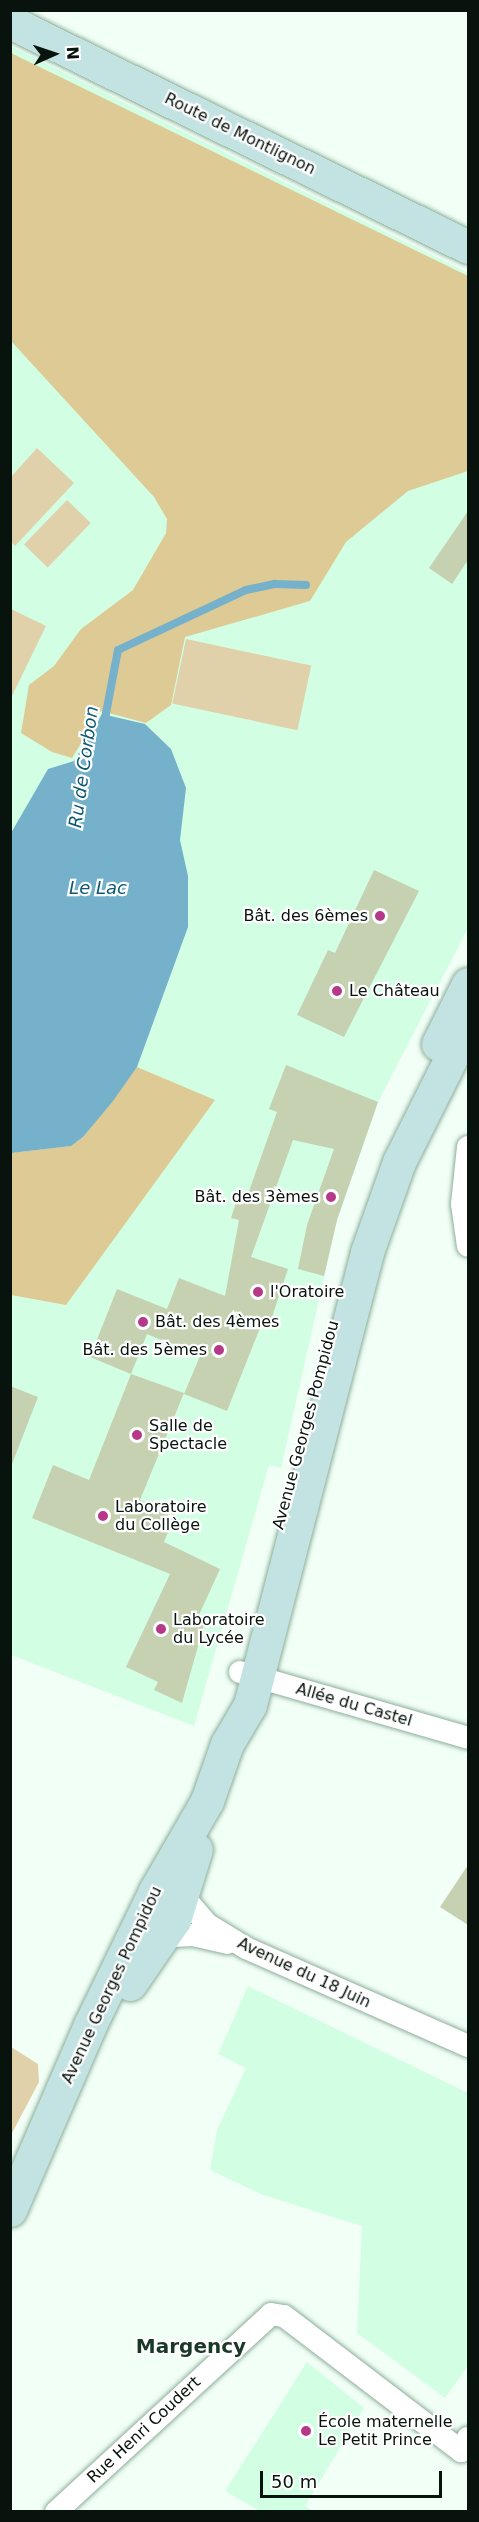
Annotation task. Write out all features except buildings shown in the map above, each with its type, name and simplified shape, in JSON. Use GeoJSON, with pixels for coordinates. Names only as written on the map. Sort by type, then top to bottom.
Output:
{"type":"FeatureCollection","features":[{"type":"Feature","properties":{"kind":"main road","name":"Route de Montlignon"},"geometry":{"type":"LineString","coordinates":[[10,22],[468,247]]}},
{"type":"Feature","properties":{"kind":"main road","name":"Avenue Georges Pompidou"},"geometry":{"type":"LineString","coordinates":[[249,1675],[360,1217],[387,1144],[468,984]]}},
{"type":"Feature","properties":{"kind":"main road","name":"Avenue Georges Pompidou"},"geometry":{"type":"LineString","coordinates":[[10,2210],[56,2109],[82,2075],[129,1986],[207,1801],[249,1675],[367,1252],[399,1162],[468,1024]]}},
{"type":"Feature","properties":{"kind":"street"},"geometry":{"type":"LineString","coordinates":[[468,1147],[462,1204],[468,1246]]}},
{"type":"Feature","properties":{"kind":"street","name":"Allée du Castel"},"geometry":{"type":"LineString","coordinates":[[249,1675],[468,1738]]}},
{"type":"Feature","properties":{"kind":"street"},"geometry":{"type":"LineString","coordinates":[[160,1910],[193,1935],[246,1948]]}},
{"type":"Feature","properties":{"kind":"street","name":"Avenue du 18 Juin"},"geometry":{"type":"LineString","coordinates":[[160,1910],[207,1924],[246,1948],[468,2046]]}},
{"type":"Feature","properties":{"kind":"street","name":"Rue Henri Coudert"},"geometry":{"type":"LineString","coordinates":[[56,2511],[271,2314],[284,2316],[465,2444]]}},
{"type":"Feature","properties":{"kind":"shaded area"},"geometry":{"type":"Polygon","coordinates":[[[10,46],[468,273],[468,928],[378,1102],[337,1220],[281,1468],[269,1465],[194,1726],[11,1655],[10,46]]]}},
{"type":"Feature","properties":{"kind":"shaded area"},"geometry":{"type":"Polygon","coordinates":[[[11,53],[468,276],[468,471],[408,491],[346,542],[310,601],[185,637],[171,705],[146,723],[101,711],[72,758],[52,752],[21,733],[29,685],[54,666],[81,629],[133,590],[166,533],[167,519],[154,497],[11,341],[11,53]]]}},
{"type":"Feature","properties":{"kind":"shaded area"},"geometry":{"type":"Polygon","coordinates":[[[37,448],[74,483],[15,546],[11,542],[11,477],[37,448]]]}},
{"type":"Feature","properties":{"kind":"shaded area"},"geometry":{"type":"Polygon","coordinates":[[[67,500],[91,523],[48,568],[24,545],[67,500]]]}},
{"type":"Feature","properties":{"kind":"shaded area"},"geometry":{"type":"Polygon","coordinates":[[[11,609],[46,626],[11,698],[11,609]]]}},
{"type":"Feature","properties":{"kind":"shaded area"},"geometry":{"type":"Polygon","coordinates":[[[186,639],[311,666],[297,730],[172,704],[186,639]]]}},
{"type":"Feature","properties":{"kind":"shaded area"},"geometry":{"type":"Polygon","coordinates":[[[137,1067],[215,1100],[66,1305],[11,1295],[10,1153],[70,1146],[83,1137],[137,1067]]]}},
{"type":"Feature","properties":{"kind":"shaded area"},"geometry":{"type":"Polygon","coordinates":[[[248,1986],[468,2093],[468,2366],[445,2398],[357,2333],[362,2226],[263,2195],[210,2170],[217,2130],[246,2068],[218,2054],[248,1986]]]}},
{"type":"Feature","properties":{"kind":"shaded area"},"geometry":{"type":"Polygon","coordinates":[[[11,2047],[38,2064],[39,2082],[11,2135],[11,2047]]]}},
{"type":"Feature","properties":{"kind":"shaded area","name":"École maternelle Le Petit Prince"},"geometry":{"type":"Polygon","coordinates":[[[307,2362],[364,2408],[305,2506],[313,2511],[260,2511],[225,2491],[307,2362]]]}},
{"type":"Feature","properties":{"kind":"water","name":"Le Lac"},"geometry":{"type":"Polygon","coordinates":[[[102,714],[145,724],[171,749],[186,788],[180,840],[188,876],[188,927],[137,1067],[113,1101],[83,1137],[71,1146],[11,1153],[11,833],[48,769],[74,761],[102,714]]]}},
{"type":"Feature","properties":{"kind":"waterway","name":"Ru de Corbon"},"geometry":{"type":"LineString","coordinates":[[104,724],[118,650],[246,590],[275,584],[306,585]]}},
{"type":"Feature","properties":{"kind":"place","name":"Bât. des 6èmes"},"geometry":{"type":"Point","coordinates":[380,916]}},
{"type":"Feature","properties":{"kind":"place","name":"Le Château"},"geometry":{"type":"Point","coordinates":[337,991]}},
{"type":"Feature","properties":{"kind":"place","name":"Bât. des 3èmes"},"geometry":{"type":"Point","coordinates":[331,1197]}},
{"type":"Feature","properties":{"kind":"place","name":"l'Oratoire"},"geometry":{"type":"Point","coordinates":[258,1292]}},
{"type":"Feature","properties":{"kind":"place","name":"Bât. des 4èmes"},"geometry":{"type":"Point","coordinates":[143,1322]}},
{"type":"Feature","properties":{"kind":"place","name":"Bât. des 5èmes"},"geometry":{"type":"Point","coordinates":[219,1350]}},
{"type":"Feature","properties":{"kind":"place","name":"Salle de Spectacle"},"geometry":{"type":"Point","coordinates":[137,1435]}},
{"type":"Feature","properties":{"kind":"place","name":"Laboratoire du Collège"},"geometry":{"type":"Point","coordinates":[103,1516]}},
{"type":"Feature","properties":{"kind":"place","name":"Laboratoire du Lycée"},"geometry":{"type":"Point","coordinates":[161,1629]}},
{"type":"Feature","properties":{"kind":"place","name":"École maternelle Le Petit Prince"},"geometry":{"type":"Point","coordinates":[306,2431]}},
{"type":"Feature","properties":{"kind":"district","name":"Margency"},"geometry":{"type":"Point","coordinates":[191,2346]}}]}
